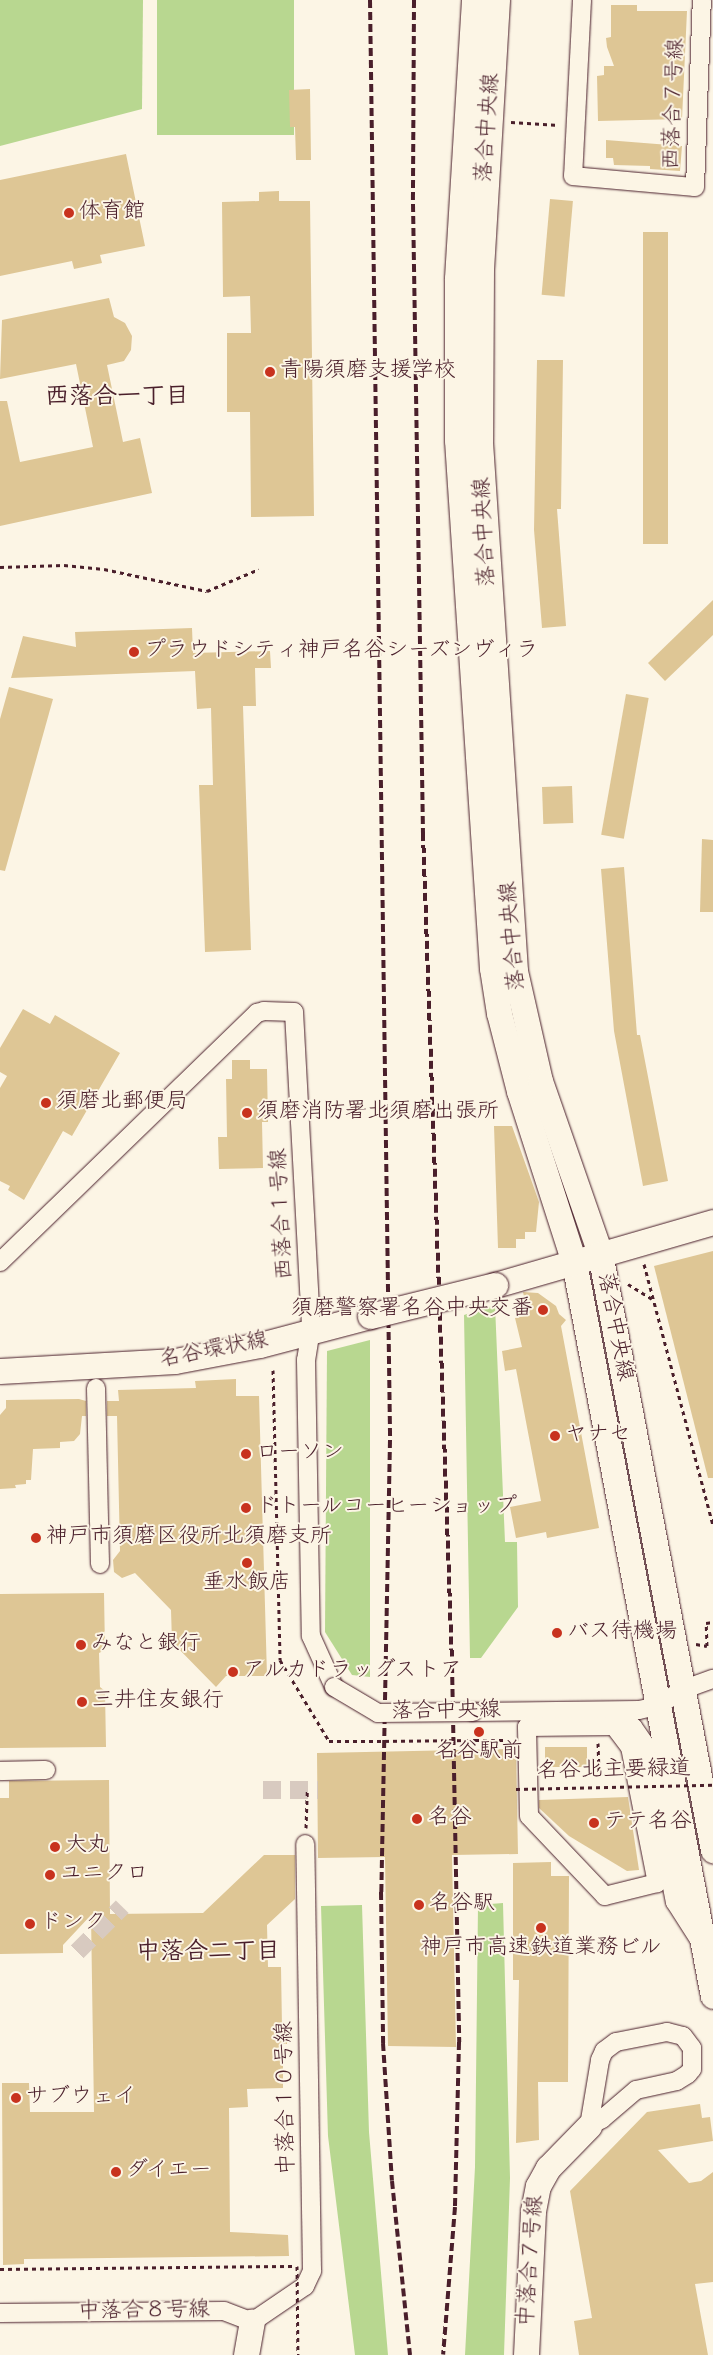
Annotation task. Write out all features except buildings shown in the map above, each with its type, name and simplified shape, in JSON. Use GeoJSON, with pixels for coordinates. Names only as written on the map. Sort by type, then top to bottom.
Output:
{"type":"FeatureCollection","features":[{"type":"Feature","properties":{"kind":"street","name":"落合中央線"},"geometry":{"type":"LineString","coordinates":[[474,0],[457,279],[457,440],[488,932],[498,1013],[519,1090],[574,1262],[701,1943],[713,1996]]}},
{"type":"Feature","properties":{"kind":"street","name":"落合中央線"},"geometry":{"type":"LineString","coordinates":[[498,0],[480,278],[480,442],[514,952],[522,1009],[540,1082],[600,1253],[713,1850]]}},
{"type":"Feature","properties":{"kind":"street","name":"西落合７号線"},"geometry":{"type":"LineString","coordinates":[[582,0],[573,176],[695,187],[702,0]]}},
{"type":"Feature","properties":{"kind":"street","name":"西落合１号線"},"geometry":{"type":"LineString","coordinates":[[0,1262],[257,1013],[264,1010],[294,1012],[319,1328]]}},
{"type":"Feature","properties":{"kind":"street","name":"名谷環状線"},"geometry":{"type":"LineString","coordinates":[[0,1371],[175,1361],[260,1344],[496,1285],[600,1253],[713,1222]]}},
{"type":"Feature","properties":{"kind":"street","name":"落合中央線"},"geometry":{"type":"LineString","coordinates":[[319,1328],[306,1360],[311,1636],[334,1687],[378,1713],[614,1711],[658,1706]]}},
{"type":"Feature","properties":{"kind":"street"},"geometry":{"type":"LineString","coordinates":[[96,1388],[100,1564]]}},
{"type":"Feature","properties":{"kind":"street"},"geometry":{"type":"LineString","coordinates":[[658,1706],[682,1690],[713,1679]]}},
{"type":"Feature","properties":{"kind":"street"},"geometry":{"type":"LineString","coordinates":[[614,1711],[633,1727],[644,1743],[675,1902],[701,1943]]}},
{"type":"Feature","properties":{"kind":"street"},"geometry":{"type":"LineString","coordinates":[[614,1726],[630,1747],[657,1884],[605,1896],[529,1816],[520,1788],[527,1727],[614,1726]]}},
{"type":"Feature","properties":{"kind":"street"},"geometry":{"type":"LineString","coordinates":[[0,1771],[46,1770]]}},
{"type":"Feature","properties":{"kind":"street","name":"中落合１０号線"},"geometry":{"type":"LineString","coordinates":[[252,2322],[305,2286],[312,2270],[305,1844]]}},
{"type":"Feature","properties":{"kind":"street","name":"中落合７号線"},"geometry":{"type":"LineString","coordinates":[[526,2355],[533,2211],[538,2186],[548,2168],[589,2126],[602,2119],[636,2090],[683,2079],[692,2069],[694,2058],[687,2040],[677,2033],[667,2032],[616,2042],[604,2051],[600,2060],[589,2126]]}},
{"type":"Feature","properties":{"kind":"street","name":"中落合８号線"},"geometry":{"type":"LineString","coordinates":[[0,2313],[224,2311],[252,2322]]}},
{"type":"Feature","properties":{"kind":"street"},"geometry":{"type":"LineString","coordinates":[[246,2355],[252,2322]]}},
{"type":"Feature","properties":{"kind":"path"},"geometry":{"type":"LineString","coordinates":[[506,122],[575,126]]}},
{"type":"Feature","properties":{"kind":"path"},"geometry":{"type":"LineString","coordinates":[[0,567],[64,565],[104,569],[207,592],[259,569]]}},
{"type":"Feature","properties":{"kind":"path"},"geometry":{"type":"LineString","coordinates":[[644,1264],[713,1526]]}},
{"type":"Feature","properties":{"kind":"path"},"geometry":{"type":"LineString","coordinates":[[626,1283],[653,1300]]}},
{"type":"Feature","properties":{"kind":"path"},"geometry":{"type":"LineString","coordinates":[[689,1642],[707,1646],[706,1623],[713,1622]]}},
{"type":"Feature","properties":{"kind":"path"},"geometry":{"type":"LineString","coordinates":[[598,1739],[599,1774],[629,1774]]}},
{"type":"Feature","properties":{"kind":"path"},"geometry":{"type":"LineString","coordinates":[[377,1740],[475,1740]]}},
{"type":"Feature","properties":{"kind":"path","name":"名谷北主要緑道"},"geometry":{"type":"LineString","coordinates":[[520,1788],[713,1785]]}},
{"type":"Feature","properties":{"kind":"path"},"geometry":{"type":"LineString","coordinates":[[305,1844],[307,1790]]}},
{"type":"Feature","properties":{"kind":"path"},"geometry":{"type":"LineString","coordinates":[[273,2140],[296,2139]]}},
{"type":"Feature","properties":{"kind":"path"},"geometry":{"type":"LineString","coordinates":[[0,2269],[297,2266],[298,2355]]}},
{"type":"Feature","properties":{"kind":"green space"},"geometry":{"type":"Polygon","coordinates":[[[0,0],[143,0],[142,109],[0,146],[0,0]]]}},
{"type":"Feature","properties":{"kind":"green space"},"geometry":{"type":"Polygon","coordinates":[[[157,0],[294,0],[294,135],[157,135],[157,0]]]}},
{"type":"Feature","properties":{"kind":"green space"},"geometry":{"type":"Polygon","coordinates":[[[495,1305],[505,1542],[517,1542],[518,1607],[481,1658],[470,1658],[464,1315],[495,1305]]]}},
{"type":"Feature","properties":{"kind":"green space"},"geometry":{"type":"Polygon","coordinates":[[[370,1340],[370,1677],[352,1675],[325,1632],[327,1351],[370,1340]]]}},
{"type":"Feature","properties":{"kind":"green space"},"geometry":{"type":"Polygon","coordinates":[[[503,1903],[510,2178],[504,2355],[465,2355],[475,2167],[478,1905],[503,1903]]]}},
{"type":"Feature","properties":{"kind":"green space"},"geometry":{"type":"Polygon","coordinates":[[[362,1905],[369,2132],[388,2355],[355,2355],[328,2136],[321,1906],[362,1905]]]}},
{"type":"Feature","properties":{"kind":"tunnel"},"geometry":{"type":"LineString","coordinates":[[263,1790],[318,1790]]}},
{"type":"Feature","properties":{"kind":"tunnel"},"geometry":{"type":"LineString","coordinates":[[77,1952],[122,1907]]}},
{"type":"Feature","properties":{"kind":"railway"},"geometry":{"type":"LineString","coordinates":[[370,0],[390,1440],[381,1892],[383,2043],[392,2181],[410,2355]]}},
{"type":"Feature","properties":{"kind":"railway"},"geometry":{"type":"LineString","coordinates":[[414,0],[413,204],[423,833],[452,1665],[459,2042],[455,2207],[443,2355]]}},
{"type":"Feature","properties":{"kind":"place","name":"体育館"},"geometry":{"type":"Point","coordinates":[69,213]}},
{"type":"Feature","properties":{"kind":"place","name":"青陽須磨支援学校"},"geometry":{"type":"Point","coordinates":[270,372]}},
{"type":"Feature","properties":{"kind":"place","name":"プラウドシティ神戸名谷シーズンヴィラ"},"geometry":{"type":"Point","coordinates":[134,652]}},
{"type":"Feature","properties":{"kind":"place","name":"須磨北郵便局"},"geometry":{"type":"Point","coordinates":[46,1103]}},
{"type":"Feature","properties":{"kind":"place","name":"須磨消防署北須磨出張所"},"geometry":{"type":"Point","coordinates":[247,1113]}},
{"type":"Feature","properties":{"kind":"place","name":"須磨警察署名谷中央交番"},"geometry":{"type":"Point","coordinates":[543,1310]}},
{"type":"Feature","properties":{"kind":"place","name":"ヤナセ"},"geometry":{"type":"Point","coordinates":[555,1436]}},
{"type":"Feature","properties":{"kind":"place","name":"ローソン"},"geometry":{"type":"Point","coordinates":[246,1454]}},
{"type":"Feature","properties":{"kind":"place","name":"ドトールコーヒーショップ"},"geometry":{"type":"Point","coordinates":[246,1508]}},
{"type":"Feature","properties":{"kind":"place","name":"神戸市須磨区役所北須磨支所"},"geometry":{"type":"Point","coordinates":[36,1538]}},
{"type":"Feature","properties":{"kind":"place","name":"垂水飯店"},"geometry":{"type":"Point","coordinates":[247,1563]}},
{"type":"Feature","properties":{"kind":"place","name":"バス待機場"},"geometry":{"type":"Point","coordinates":[557,1633]}},
{"type":"Feature","properties":{"kind":"place","name":"みなと銀行"},"geometry":{"type":"Point","coordinates":[81,1645]}},
{"type":"Feature","properties":{"kind":"place","name":"アルカドラッグストア"},"geometry":{"type":"Point","coordinates":[233,1672]}},
{"type":"Feature","properties":{"kind":"place","name":"三井住友銀行"},"geometry":{"type":"Point","coordinates":[82,1702]}},
{"type":"Feature","properties":{"kind":"place","name":"名谷駅前"},"geometry":{"type":"Point","coordinates":[479,1732]}},
{"type":"Feature","properties":{"kind":"place","name":"名谷"},"geometry":{"type":"Point","coordinates":[417,1819]}},
{"type":"Feature","properties":{"kind":"place","name":"テテ名谷"},"geometry":{"type":"Point","coordinates":[594,1823]}},
{"type":"Feature","properties":{"kind":"place","name":"大丸"},"geometry":{"type":"Point","coordinates":[55,1847]}},
{"type":"Feature","properties":{"kind":"place","name":"ユニクロ"},"geometry":{"type":"Point","coordinates":[50,1875]}},
{"type":"Feature","properties":{"kind":"place","name":"名谷駅"},"geometry":{"type":"Point","coordinates":[419,1905]}},
{"type":"Feature","properties":{"kind":"place","name":"ドンク"},"geometry":{"type":"Point","coordinates":[30,1924]}},
{"type":"Feature","properties":{"kind":"place","name":"神戸市高速鉄道業務ビル"},"geometry":{"type":"Point","coordinates":[541,1928]}},
{"type":"Feature","properties":{"kind":"place","name":"サブウェイ"},"geometry":{"type":"Point","coordinates":[16,2098]}},
{"type":"Feature","properties":{"kind":"place","name":"ダイエー"},"geometry":{"type":"Point","coordinates":[116,2172]}},
{"type":"Feature","properties":{"kind":"district","name":"西落合一丁目"},"geometry":{"type":"Point","coordinates":[117,398]}},
{"type":"Feature","properties":{"kind":"district","name":"中落合二丁目"},"geometry":{"type":"Point","coordinates":[208,1953]}}]}
